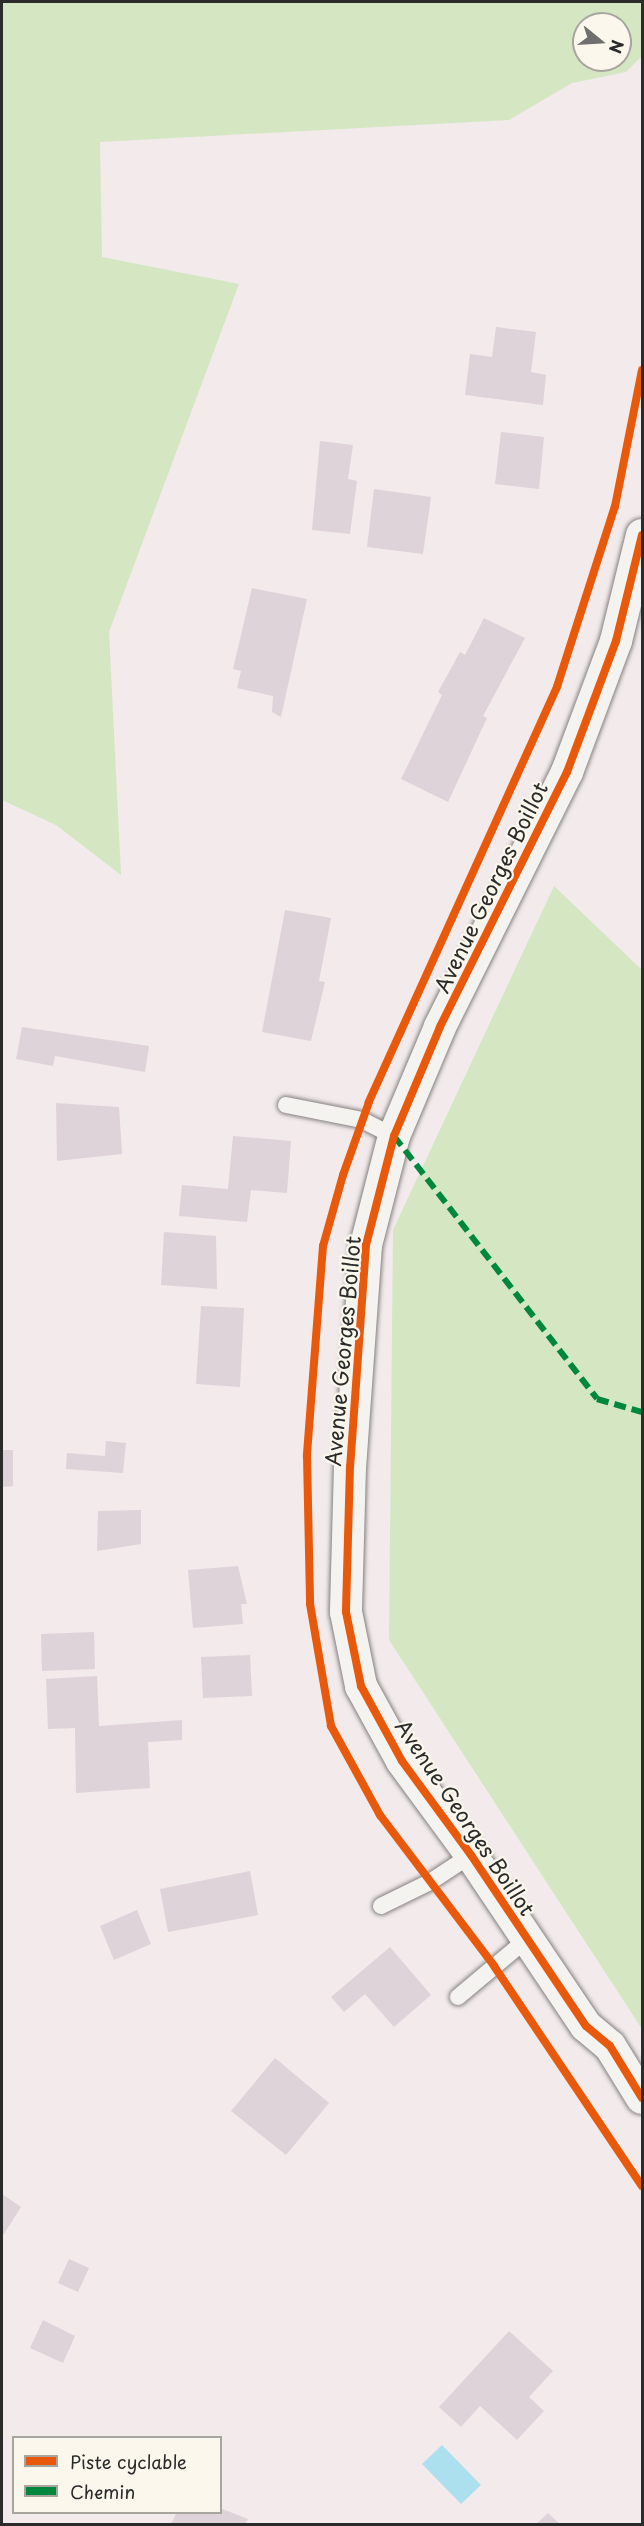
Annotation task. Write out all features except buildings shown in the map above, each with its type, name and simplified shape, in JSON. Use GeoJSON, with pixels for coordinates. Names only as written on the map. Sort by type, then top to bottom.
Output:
{"type":"FeatureCollection","features":[{"type":"Feature","properties":{"kind":"street","name":"Avenue Georges Boillot"},"geometry":{"type":"LineString","coordinates":[[642,535],[616,641],[567,772],[440,1027],[394,1136],[366,1245],[350,1466],[346,1612],[360,1686],[402,1761],[471,1855],[526,1940],[586,2025],[610,2046],[642,2098]]}},
{"type":"Feature","properties":{"kind":"lane"},"geometry":{"type":"LineString","coordinates":[[286,1106],[362,1120],[394,1136]]}},
{"type":"Feature","properties":{"kind":"lane"},"geometry":{"type":"LineString","coordinates":[[381,1906],[430,1882],[471,1855]]}},
{"type":"Feature","properties":{"kind":"lane"},"geometry":{"type":"LineString","coordinates":[[458,1997],[526,1940]]}},
{"type":"Feature","properties":{"kind":"green space"},"geometry":{"type":"Polygon","coordinates":[[[2,2],[642,2],[642,56],[632,66],[632,12],[572,12],[572,72],[626,72],[572,83],[509,120],[100,142],[102,257],[239,284],[109,632],[121,875],[56,825],[2,800],[2,2]]]}},
{"type":"Feature","properties":{"kind":"green space"},"geometry":{"type":"Polygon","coordinates":[[[554,886],[642,970],[642,2029],[389,1640],[393,1230],[554,886]]]}},
{"type":"Feature","properties":{"kind":"water"},"geometry":{"type":"Polygon","coordinates":[[[442,2445],[481,2485],[461,2504],[422,2464],[442,2445]]]}},
{"type":"Feature","properties":{"kind":"marked path"},"geometry":{"type":"LineString","coordinates":[[394,1136],[597,1399],[642,1412]]}},
{"type":"Feature","properties":{"kind":"cycle path"},"geometry":{"type":"LineString","coordinates":[[642,370],[615,506],[557,687],[369,1102],[343,1175],[323,1246],[307,1456],[310,1604],[331,1726],[380,1815],[494,1966],[642,2186]]}},
{"type":"Feature","properties":{"kind":"cycle path"},"geometry":{"type":"LineString","coordinates":[[642,535],[616,641],[567,772],[440,1027],[394,1136],[366,1245],[350,1466],[346,1612],[361,1686],[402,1761],[471,1855],[586,2026],[610,2046],[642,2098]]}}]}
